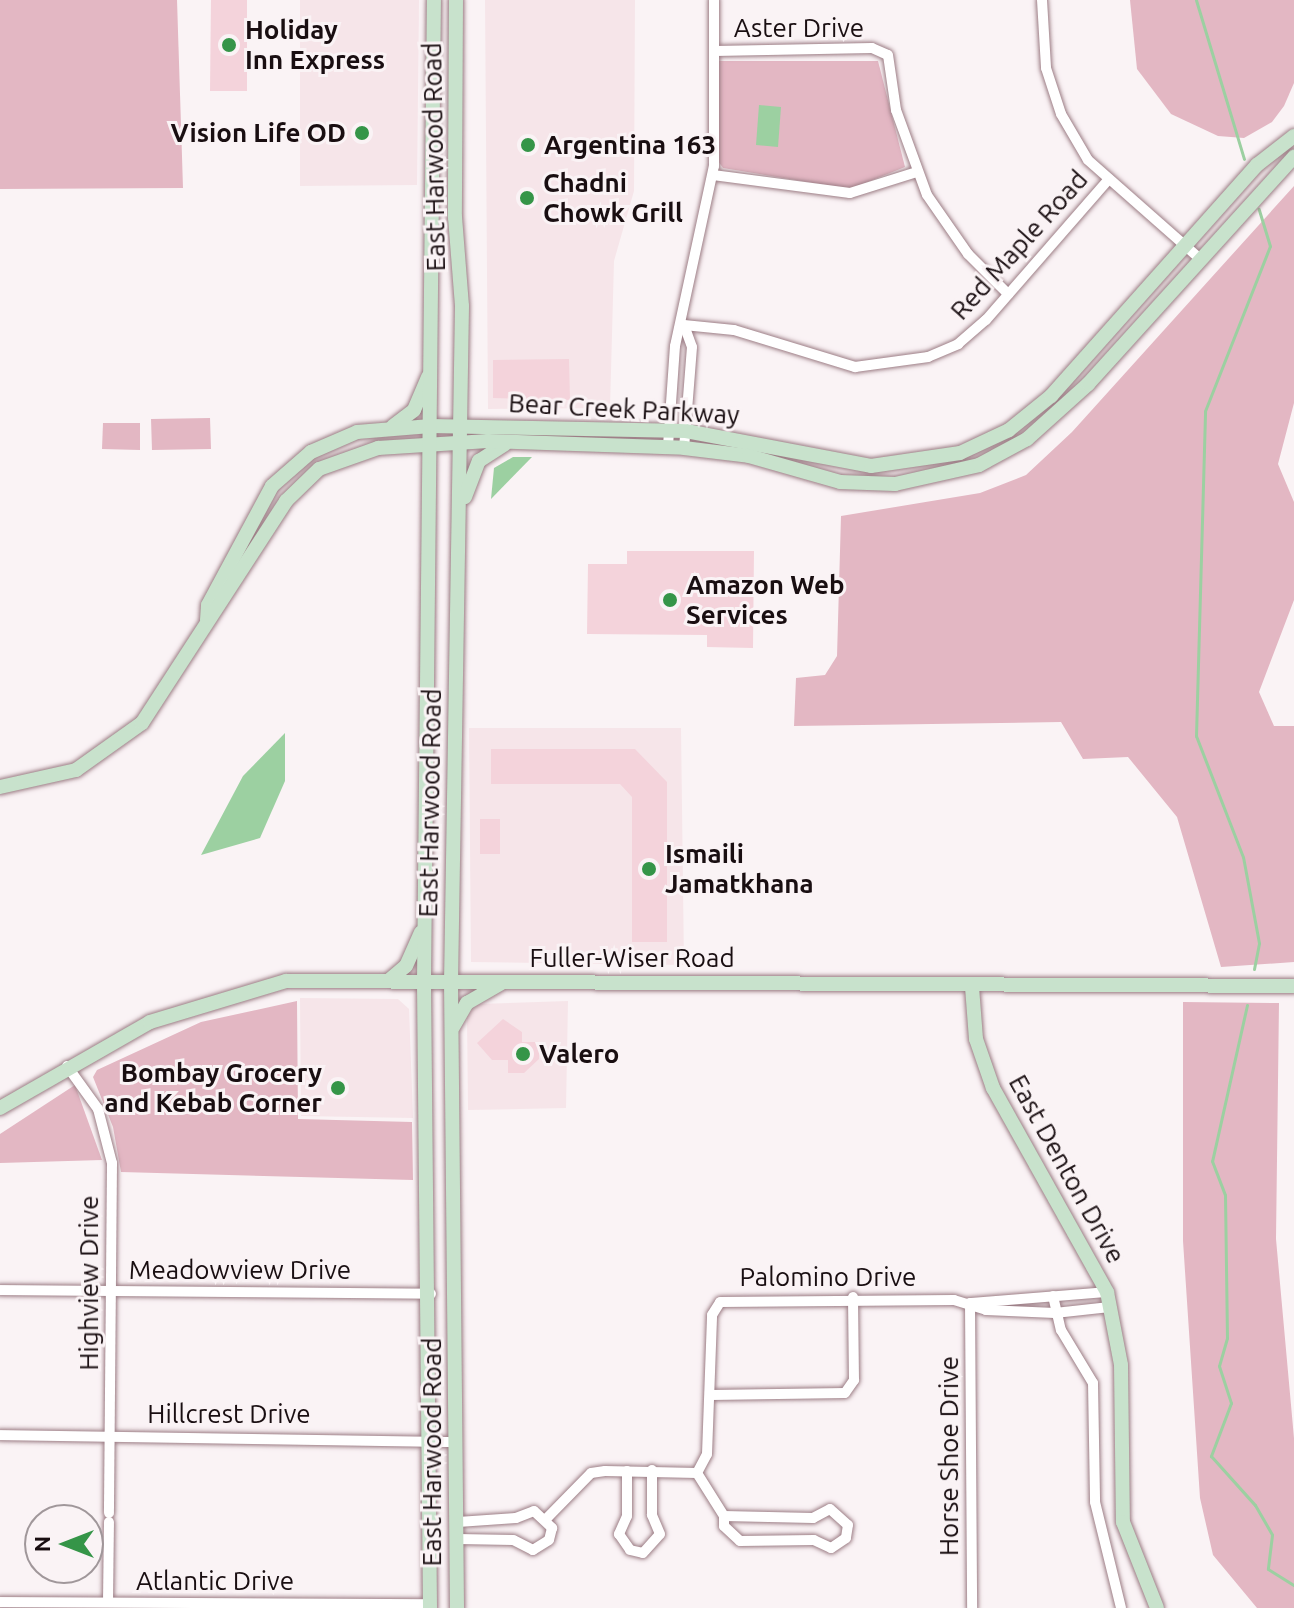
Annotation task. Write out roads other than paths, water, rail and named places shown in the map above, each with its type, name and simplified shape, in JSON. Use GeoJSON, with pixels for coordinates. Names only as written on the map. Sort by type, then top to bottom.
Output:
{"type":"FeatureCollection","features":[{"type":"Feature","properties":{"kind":"street","name":"East Harwood Road"},"geometry":{"type":"LineString","coordinates":[[430,1606],[431,1294],[424,981],[434,0]]}},
{"type":"Feature","properties":{"kind":"street","name":"East Harwood Road"},"geometry":{"type":"LineString","coordinates":[[456,0],[461,426],[451,981],[457,1608]]}},
{"type":"Feature","properties":{"kind":"street"},"geometry":{"type":"LineString","coordinates":[[668,446],[675,346],[684,325],[713,175],[714,0]]}},
{"type":"Feature","properties":{"kind":"street"},"geometry":{"type":"LineString","coordinates":[[1042,0],[1046,68],[1061,114],[1088,160],[1199,258]]}},
{"type":"Feature","properties":{"kind":"street","name":"Aster Drive"},"geometry":{"type":"LineString","coordinates":[[715,51],[883,52],[917,172]]}},
{"type":"Feature","properties":{"kind":"street"},"geometry":{"type":"LineString","coordinates":[[433,93],[455,93]]}},
{"type":"Feature","properties":{"kind":"street","name":"Bear Creek Parkway"},"geometry":{"type":"LineString","coordinates":[[207,620],[208,605],[272,486],[324,445],[391,427],[686,431],[871,466],[960,453],[1009,430],[1051,396],[1257,165],[1294,136]]}},
{"type":"Feature","properties":{"kind":"street","name":"Bear Creek Parkway"},"geometry":{"type":"LineString","coordinates":[[0,787],[76,770],[117,745],[164,696],[207,620],[219,611],[286,501],[319,469],[358,452],[460,442],[668,446],[749,456],[840,482],[895,484],[979,465],[1054,417],[1294,157]]}},
{"type":"Feature","properties":{"kind":"street"},"geometry":{"type":"LineString","coordinates":[[713,175],[850,193],[917,172],[946,224],[1008,294]]}},
{"type":"Feature","properties":{"kind":"street","name":"Red Maple Road"},"geometry":{"type":"LineString","coordinates":[[684,325],[734,330],[855,367],[888,367],[958,344],[1008,294],[1109,179]]}},
{"type":"Feature","properties":{"kind":"street"},"geometry":{"type":"LineString","coordinates":[[684,325],[692,347],[684,448]]}},
{"type":"Feature","properties":{"kind":"street"},"geometry":{"type":"LineString","coordinates":[[391,427],[414,410],[432,365]]}},
{"type":"Feature","properties":{"kind":"street"},"geometry":{"type":"LineString","coordinates":[[459,541],[472,470],[491,449],[513,442]]}},
{"type":"Feature","properties":{"kind":"street"},"geometry":{"type":"LineString","coordinates":[[427,799],[453,800]]}},
{"type":"Feature","properties":{"kind":"street"},"geometry":{"type":"LineString","coordinates":[[388,981],[412,957],[425,920]]}},
{"type":"Feature","properties":{"kind":"street","name":"Fuller-Wiser Road"},"geometry":{"type":"LineString","coordinates":[[0,1108],[67,1066],[150,1022],[244,990],[286,981],[972,987],[1294,986]]}},
{"type":"Feature","properties":{"kind":"street"},"geometry":{"type":"LineString","coordinates":[[452,1031],[467,1003],[503,982]]}},
{"type":"Feature","properties":{"kind":"street","name":"East Denton Drive"},"geometry":{"type":"LineString","coordinates":[[972,987],[976,1039],[993,1088],[1108,1300],[1121,1365],[1123,1522],[1157,1608]]}},
{"type":"Feature","properties":{"kind":"street","name":"Highview Drive"},"geometry":{"type":"LineString","coordinates":[[67,1066],[89,1092],[107,1135],[110,1291],[108,1602]]}},
{"type":"Feature","properties":{"kind":"street","name":"Meadowview Drive"},"geometry":{"type":"LineString","coordinates":[[0,1290],[431,1294]]}},
{"type":"Feature","properties":{"kind":"street"},"geometry":{"type":"LineString","coordinates":[[1053,1296],[1055,1313],[1093,1383],[1095,1502],[1121,1608]]}},
{"type":"Feature","properties":{"kind":"street","name":"Palomino Drive"},"geometry":{"type":"LineString","coordinates":[[697,1473],[707,1454],[712,1315],[720,1302],[853,1297],[970,1303],[1053,1296],[1108,1300]]}},
{"type":"Feature","properties":{"kind":"street"},"geometry":{"type":"LineString","coordinates":[[711,1395],[845,1393],[854,1380],[853,1297]]}},
{"type":"Feature","properties":{"kind":"street","name":"Palomino Drive"},"geometry":{"type":"LineString","coordinates":[[970,1303],[986,1310],[1055,1313],[1108,1300]]}},
{"type":"Feature","properties":{"kind":"street","name":"Horse Shoe Drive"},"geometry":{"type":"LineString","coordinates":[[970,1303],[972,1608]]}},
{"type":"Feature","properties":{"kind":"street","name":"Hillcrest Drive"},"geometry":{"type":"LineString","coordinates":[[0,1435],[429,1437],[457,1442]]}},
{"type":"Feature","properties":{"kind":"street"},"geometry":{"type":"LineString","coordinates":[[627,1471],[627,1516],[619,1534],[630,1550],[643,1553],[660,1534],[652,1515],[652,1470]]}},
{"type":"Feature","properties":{"kind":"street"},"geometry":{"type":"LineString","coordinates":[[547,1518],[591,1473],[652,1470],[697,1473],[724,1516],[729,1536],[740,1541],[814,1540],[831,1548],[848,1532],[846,1519],[830,1509],[813,1518],[724,1516]]}},
{"type":"Feature","properties":{"kind":"street"},"geometry":{"type":"LineString","coordinates":[[458,1522],[516,1518],[534,1511],[547,1518],[552,1534],[540,1549],[503,1538],[458,1539]]}},
{"type":"Feature","properties":{"kind":"street","name":"Atlantic Drive"},"geometry":{"type":"LineString","coordinates":[[0,1602],[430,1606]]}},
{"type":"Feature","properties":{"kind":"waterway"},"geometry":{"type":"LineString","coordinates":[[1196,0],[1244,159]]}},
{"type":"Feature","properties":{"kind":"waterway"},"geometry":{"type":"LineString","coordinates":[[1254,969],[1259,943],[1243,857],[1196,736],[1205,411],[1270,246],[1259,209]]}},
{"type":"Feature","properties":{"kind":"waterway"},"geometry":{"type":"LineString","coordinates":[[1247,1005],[1212,1161],[1225,1195],[1227,1338],[1219,1366],[1231,1403],[1211,1456],[1255,1505],[1272,1535],[1268,1569],[1294,1585]]}},
{"type":"Feature","properties":{"kind":"place","name":"Holiday Inn Express"},"geometry":{"type":"Point","coordinates":[229,45]}},
{"type":"Feature","properties":{"kind":"place","name":"Vision Life OD"},"geometry":{"type":"Point","coordinates":[362,133]}},
{"type":"Feature","properties":{"kind":"place","name":"Argentina 163"},"geometry":{"type":"Point","coordinates":[528,145]}},
{"type":"Feature","properties":{"kind":"place","name":"Chadni Chowk Grill"},"geometry":{"type":"Point","coordinates":[527,198]}},
{"type":"Feature","properties":{"kind":"place","name":"Amazon Web Services"},"geometry":{"type":"Point","coordinates":[670,600]}},
{"type":"Feature","properties":{"kind":"place","name":"Ismaili Jamatkhana"},"geometry":{"type":"Point","coordinates":[649,869]}},
{"type":"Feature","properties":{"kind":"place","name":"Valero"},"geometry":{"type":"Point","coordinates":[523,1054]}},
{"type":"Feature","properties":{"kind":"place","name":"Bombay Grocery and Kebab Corner"},"geometry":{"type":"Point","coordinates":[338,1088]}}]}
